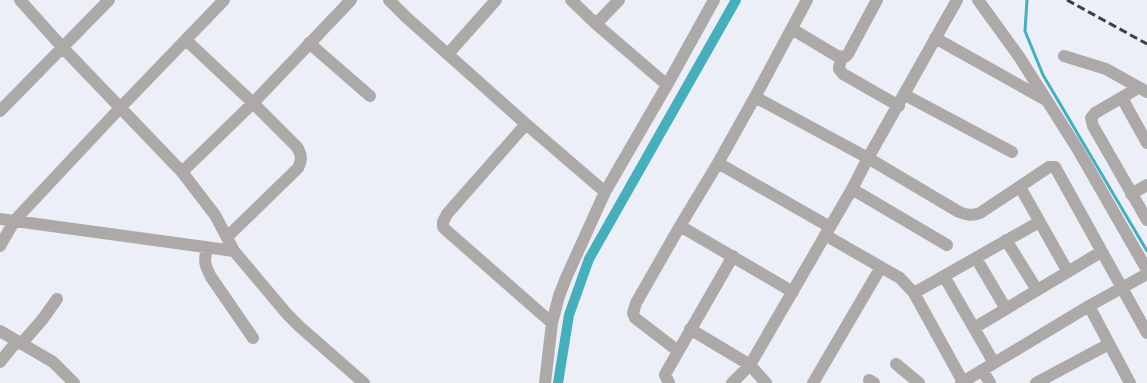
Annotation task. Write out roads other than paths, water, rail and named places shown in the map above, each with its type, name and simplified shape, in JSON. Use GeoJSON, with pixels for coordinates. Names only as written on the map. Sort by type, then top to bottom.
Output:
{"type":"FeatureCollection","features":[{"type":"Feature","properties":{"kind":"street"},"geometry":{"type":"LineString","coordinates":[[20,0],[63,48],[182,172],[215,215],[234,250],[291,318],[364,383]]}},
{"type":"Feature","properties":{"kind":"street"},"geometry":{"type":"LineString","coordinates":[[0,111],[109,0]]}},
{"type":"Feature","properties":{"kind":"street"},"geometry":{"type":"LineString","coordinates":[[0,246],[15,220],[224,0]]}},
{"type":"Feature","properties":{"kind":"street"},"geometry":{"type":"LineString","coordinates":[[182,172],[253,103],[351,0]]}},
{"type":"Feature","properties":{"kind":"street"},"geometry":{"type":"LineString","coordinates":[[389,0],[526,124],[605,192]]}},
{"type":"Feature","properties":{"kind":"street"},"geometry":{"type":"LineString","coordinates":[[448,54],[496,0]]}},
{"type":"Feature","properties":{"kind":"street"},"geometry":{"type":"LineString","coordinates":[[571,0],[596,24],[667,85]]}},
{"type":"Feature","properties":{"kind":"street"},"geometry":{"type":"LineString","coordinates":[[596,24],[619,0]]}},
{"type":"Feature","properties":{"kind":"street"},"geometry":{"type":"LineString","coordinates":[[545,383],[552,323],[559,296],[566,278],[605,192],[714,0]]}},
{"type":"Feature","properties":{"kind":"street"},"geometry":{"type":"LineString","coordinates":[[678,351],[636,318],[633,313],[636,303],[718,163],[807,0]]}},
{"type":"Feature","properties":{"kind":"street"},"geometry":{"type":"LineString","coordinates":[[732,383],[750,366],[852,189],[957,0]]}},
{"type":"Feature","properties":{"kind":"street"},"geometry":{"type":"LineString","coordinates":[[978,0],[1020,58],[1077,148],[1147,270]]}},
{"type":"Feature","properties":{"kind":"street"},"geometry":{"type":"LineString","coordinates":[[792,29],[837,56],[845,57],[848,54],[872,2]]}},
{"type":"Feature","properties":{"kind":"street"},"geometry":{"type":"LineString","coordinates":[[935,38],[1046,100]]}},
{"type":"Feature","properties":{"kind":"street"},"geometry":{"type":"LineString","coordinates":[[186,40],[253,103],[297,147],[302,154],[298,168],[227,237]]}},
{"type":"Feature","properties":{"kind":"street"},"geometry":{"type":"LineString","coordinates":[[309,43],[370,96]]}},
{"type":"Feature","properties":{"kind":"street"},"geometry":{"type":"LineString","coordinates":[[1064,56],[1106,69],[1143,90]]}},
{"type":"Feature","properties":{"kind":"street"},"geometry":{"type":"LineString","coordinates":[[841,57],[839,68],[843,74],[1012,152]]}},
{"type":"Feature","properties":{"kind":"street"},"geometry":{"type":"LineString","coordinates":[[1143,90],[1122,98],[1095,113],[1091,118],[1093,126],[1147,220]]}},
{"type":"Feature","properties":{"kind":"street"},"geometry":{"type":"LineString","coordinates":[[755,97],[868,158],[966,215],[972,216],[980,213],[1049,167],[1055,167],[1147,333]]}},
{"type":"Feature","properties":{"kind":"street"},"geometry":{"type":"LineString","coordinates":[[1122,98],[1147,142]]}},
{"type":"Feature","properties":{"kind":"street"},"geometry":{"type":"LineString","coordinates":[[526,124],[447,214],[443,227],[552,323]]}},
{"type":"Feature","properties":{"kind":"street"},"geometry":{"type":"LineString","coordinates":[[718,163],[828,231],[906,283],[914,293],[962,382],[1089,306],[1147,274]]}},
{"type":"Feature","properties":{"kind":"street"},"geometry":{"type":"LineString","coordinates":[[1131,194],[1147,186]]}},
{"type":"Feature","properties":{"kind":"street"},"geometry":{"type":"LineString","coordinates":[[1020,187],[1068,272]]}},
{"type":"Feature","properties":{"kind":"street"},"geometry":{"type":"LineString","coordinates":[[852,189],[947,245]]}},
{"type":"Feature","properties":{"kind":"street"},"geometry":{"type":"LineString","coordinates":[[0,219],[234,250]]}},
{"type":"Feature","properties":{"kind":"street"},"geometry":{"type":"LineString","coordinates":[[914,293],[1039,222]]}},
{"type":"Feature","properties":{"kind":"street"},"geometry":{"type":"LineString","coordinates":[[680,226],[793,292]]}},
{"type":"Feature","properties":{"kind":"street"},"geometry":{"type":"LineString","coordinates":[[1006,240],[1037,290]]}},
{"type":"Feature","properties":{"kind":"street"},"geometry":{"type":"LineString","coordinates":[[207,247],[205,266],[253,338]]}},
{"type":"Feature","properties":{"kind":"street"},"geometry":{"type":"LineString","coordinates":[[974,328],[1101,252]]}},
{"type":"Feature","properties":{"kind":"street"},"geometry":{"type":"LineString","coordinates":[[669,383],[666,375],[732,256]]}},
{"type":"Feature","properties":{"kind":"street"},"geometry":{"type":"LineString","coordinates":[[976,258],[1006,309]]}},
{"type":"Feature","properties":{"kind":"street"},"geometry":{"type":"LineString","coordinates":[[813,383],[881,267]]}},
{"type":"Feature","properties":{"kind":"street"},"geometry":{"type":"LineString","coordinates":[[944,276],[994,363]]}},
{"type":"Feature","properties":{"kind":"street"},"geometry":{"type":"LineString","coordinates":[[0,362],[42,320],[58,299]]}},
{"type":"Feature","properties":{"kind":"street"},"geometry":{"type":"LineString","coordinates":[[1089,306],[1130,383]]}},
{"type":"Feature","properties":{"kind":"street"},"geometry":{"type":"LineString","coordinates":[[690,330],[750,366],[766,383]]}},
{"type":"Feature","properties":{"kind":"street"},"geometry":{"type":"LineString","coordinates":[[0,331],[53,362],[74,383]]}},
{"type":"Feature","properties":{"kind":"street"},"geometry":{"type":"LineString","coordinates":[[1036,383],[1109,344]]}},
{"type":"Feature","properties":{"kind":"street"},"geometry":{"type":"LineString","coordinates":[[896,364],[917,382]]}},
{"type":"Feature","properties":{"kind":"street"},"geometry":{"type":"LineString","coordinates":[[982,370],[990,383]]}},
{"type":"Feature","properties":{"kind":"waterway"},"geometry":{"type":"LineString","coordinates":[[558,383],[569,315],[589,259],[736,0]]}},
{"type":"Feature","properties":{"kind":"waterway"},"geometry":{"type":"LineString","coordinates":[[1027,0],[1025,31],[1043,75],[1147,251]]}},
{"type":"Feature","properties":{"kind":"railway"},"geometry":{"type":"LineString","coordinates":[[1067,0],[1147,44]]}}]}
